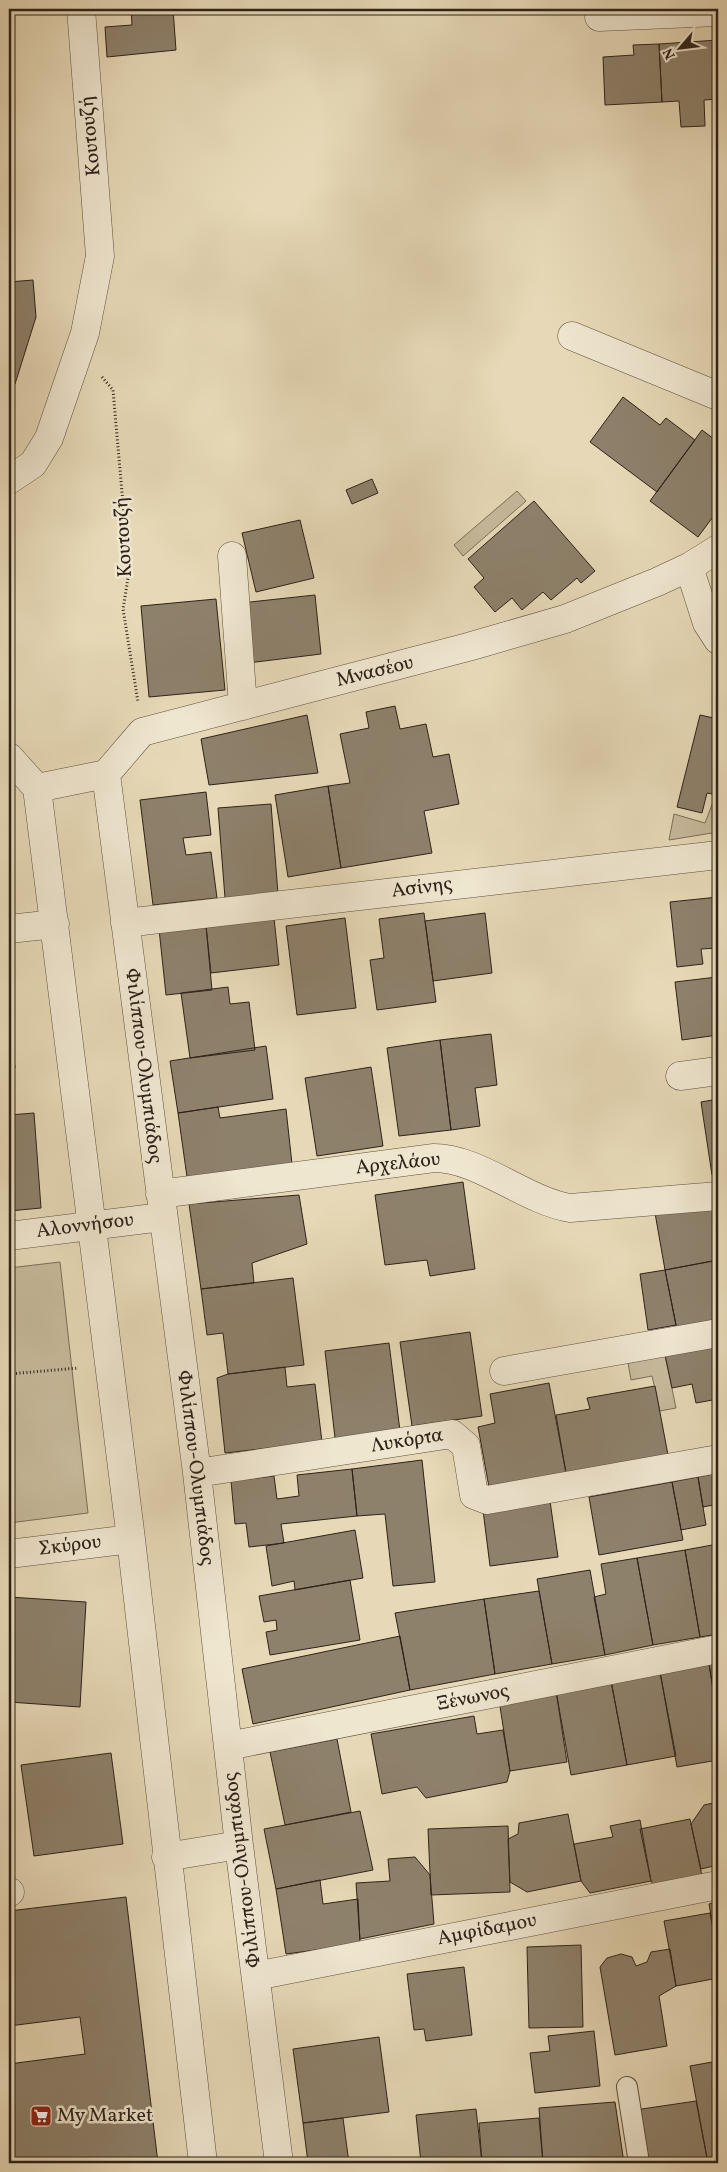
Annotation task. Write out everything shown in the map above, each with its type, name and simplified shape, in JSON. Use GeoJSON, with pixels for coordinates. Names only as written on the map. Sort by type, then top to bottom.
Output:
{"type":"FeatureCollection","features":[{"type":"Feature","properties":{"kind":"street","name":"Κουτουζή"},"geometry":{"type":"LineString","coordinates":[[9,480],[33,464],[49,438],[80,351],[100,256],[81,9]]}},
{"type":"Feature","properties":{"kind":"street"},"geometry":{"type":"LineString","coordinates":[[599,17],[718,12]]}},
{"type":"Feature","properties":{"kind":"street"},"geometry":{"type":"LineString","coordinates":[[572,336],[718,396]]}},
{"type":"Feature","properties":{"kind":"street","name":"Μνασέου"},"geometry":{"type":"LineString","coordinates":[[142,732],[418,661],[542,626],[588,610],[689,567],[718,549]]}},
{"type":"Feature","properties":{"kind":"street"},"geometry":{"type":"LineString","coordinates":[[232,556],[243,706]]}},
{"type":"Feature","properties":{"kind":"street"},"geometry":{"type":"LineString","coordinates":[[689,567],[708,623],[718,640]]}},
{"type":"Feature","properties":{"kind":"street"},"geometry":{"type":"LineString","coordinates":[[37,788],[106,774],[142,732]]}},
{"type":"Feature","properties":{"kind":"street"},"geometry":{"type":"LineString","coordinates":[[9,757],[37,788],[131,1539],[166,1857],[203,2163]]}},
{"type":"Feature","properties":{"kind":"street","name":"Φιλίππου-Ολυμπιάδος"},"geometry":{"type":"LineString","coordinates":[[106,774],[197,1473],[239,1845],[280,2163]]}},
{"type":"Feature","properties":{"kind":"street","name":"Ασίνης"},"geometry":{"type":"LineString","coordinates":[[125,923],[718,855]]}},
{"type":"Feature","properties":{"kind":"street"},"geometry":{"type":"LineString","coordinates":[[9,929],[55,924]]}},
{"type":"Feature","properties":{"kind":"street"},"geometry":{"type":"LineString","coordinates":[[680,1076],[718,1071]]}},
{"type":"Feature","properties":{"kind":"street","name":"Αρχελάου"},"geometry":{"type":"LineString","coordinates":[[161,1205],[448,1158],[530,1195],[555,1205],[570,1208],[718,1196]]}},
{"type":"Feature","properties":{"kind":"street","name":"Αλοννήσου"},"geometry":{"type":"LineString","coordinates":[[9,1236],[91,1225],[161,1205]]}},
{"type":"Feature","properties":{"kind":"street"},"geometry":{"type":"LineString","coordinates":[[504,1370],[718,1332]]}},
{"type":"Feature","properties":{"kind":"street","name":"Λυκόρτα"},"geometry":{"type":"LineString","coordinates":[[197,1473],[452,1434],[466,1446],[474,1495],[487,1500],[718,1459]]}},
{"type":"Feature","properties":{"kind":"street","name":"Σκύρου"},"geometry":{"type":"LineString","coordinates":[[9,1554],[131,1539]]}},
{"type":"Feature","properties":{"kind":"street","name":"Ξένωνος"},"geometry":{"type":"LineString","coordinates":[[228,1746],[718,1649]]}},
{"type":"Feature","properties":{"kind":"street"},"geometry":{"type":"LineString","coordinates":[[166,1857],[239,1845]]}},
{"type":"Feature","properties":{"kind":"street","name":"Αμφίδαμου"},"geometry":{"type":"LineString","coordinates":[[256,1976],[718,1884]]}},
{"type":"Feature","properties":{"kind":"lane"},"geometry":{"type":"LineString","coordinates":[[627,2087],[639,2163]]}},
{"type":"Feature","properties":{"kind":"path","name":"Κουτουζή"},"geometry":{"type":"LineString","coordinates":[[80,351],[113,390],[129,572],[123,609],[142,732]]}},
{"type":"Feature","properties":{"kind":"path"},"geometry":{"type":"LineString","coordinates":[[9,1374],[109,1366]]}},
{"type":"Feature","properties":{"kind":"shaded area"},"geometry":{"type":"Polygon","coordinates":[[[517,491],[526,501],[463,556],[454,545],[517,491]]]}},
{"type":"Feature","properties":{"kind":"shaded area"},"geometry":{"type":"Polygon","coordinates":[[[713,802],[718,804],[718,832],[669,840],[674,814],[705,823],[713,802]]]}},
{"type":"Feature","properties":{"kind":"shaded area"},"geometry":{"type":"Polygon","coordinates":[[[60,1262],[88,1513],[9,1523],[9,1268],[60,1262]]]}},
{"type":"Feature","properties":{"kind":"shaded area"},"geometry":{"type":"Polygon","coordinates":[[[665,1355],[676,1408],[660,1411],[652,1376],[631,1380],[628,1363],[665,1355]]]}},
{"type":"Feature","properties":{"kind":"building"},"geometry":{"type":"Polygon","coordinates":[[[131,9],[173,9],[176,50],[107,57],[105,27],[132,25],[131,9]]]}},
{"type":"Feature","properties":{"kind":"building"},"geometry":{"type":"Polygon","coordinates":[[[718,40],[718,99],[704,100],[705,126],[681,127],[679,101],[662,102],[659,44],[718,40]]]}},
{"type":"Feature","properties":{"kind":"building"},"geometry":{"type":"Polygon","coordinates":[[[659,44],[662,102],[605,105],[603,57],[634,55],[633,45],[659,44]]]}},
{"type":"Feature","properties":{"kind":"building"},"geometry":{"type":"Polygon","coordinates":[[[33,280],[36,317],[15,384],[9,384],[9,282],[33,280]]]}},
{"type":"Feature","properties":{"kind":"building"},"geometry":{"type":"Polygon","coordinates":[[[623,397],[660,425],[666,418],[695,440],[657,492],[590,442],[623,397]]]}},
{"type":"Feature","properties":{"kind":"building"},"geometry":{"type":"Polygon","coordinates":[[[702,430],[718,442],[718,510],[698,537],[650,501],[702,430]]]}},
{"type":"Feature","properties":{"kind":"building"},"geometry":{"type":"Polygon","coordinates":[[[372,479],[378,493],[352,504],[346,490],[372,479]]]}},
{"type":"Feature","properties":{"kind":"building"},"geometry":{"type":"Polygon","coordinates":[[[534,501],[595,571],[581,583],[577,578],[551,600],[543,592],[522,610],[512,598],[495,612],[474,587],[484,578],[468,559],[534,501]]]}},
{"type":"Feature","properties":{"kind":"building"},"geometry":{"type":"Polygon","coordinates":[[[300,520],[314,578],[256,592],[242,533],[300,520]]]}},
{"type":"Feature","properties":{"kind":"building"},"geometry":{"type":"Polygon","coordinates":[[[315,595],[321,654],[248,663],[241,603],[315,595]]]}},
{"type":"Feature","properties":{"kind":"building"},"geometry":{"type":"Polygon","coordinates":[[[216,599],[225,690],[149,697],[141,606],[216,599]]]}},
{"type":"Feature","properties":{"kind":"building"},"geometry":{"type":"Polygon","coordinates":[[[395,706],[400,729],[426,724],[433,757],[449,754],[459,804],[424,811],[432,853],[341,868],[328,786],[350,783],[340,734],[369,728],[366,712],[395,706]]]}},
{"type":"Feature","properties":{"kind":"building"},"geometry":{"type":"Polygon","coordinates":[[[307,715],[318,773],[209,785],[201,739],[307,715]]]}},
{"type":"Feature","properties":{"kind":"building"},"geometry":{"type":"Polygon","coordinates":[[[700,715],[718,719],[718,795],[707,793],[702,813],[677,807],[700,715]]]}},
{"type":"Feature","properties":{"kind":"building"},"geometry":{"type":"Polygon","coordinates":[[[328,786],[341,868],[288,877],[275,795],[328,786]]]}},
{"type":"Feature","properties":{"kind":"building"},"geometry":{"type":"Polygon","coordinates":[[[206,792],[211,835],[183,838],[186,855],[211,852],[217,898],[153,905],[140,800],[206,792]]]}},
{"type":"Feature","properties":{"kind":"building"},"geometry":{"type":"Polygon","coordinates":[[[271,804],[278,894],[225,898],[218,808],[271,804]]]}},
{"type":"Feature","properties":{"kind":"building"},"geometry":{"type":"Polygon","coordinates":[[[718,897],[718,948],[701,949],[703,964],[677,967],[670,902],[718,897]]]}},
{"type":"Feature","properties":{"kind":"building"},"geometry":{"type":"Polygon","coordinates":[[[424,913],[436,1002],[377,1010],[370,960],[384,958],[379,919],[424,913]]]}},
{"type":"Feature","properties":{"kind":"building"},"geometry":{"type":"Polygon","coordinates":[[[485,913],[492,973],[433,981],[425,921],[485,913]]]}},
{"type":"Feature","properties":{"kind":"building"},"geometry":{"type":"Polygon","coordinates":[[[274,918],[279,965],[211,973],[206,926],[274,918]]]}},
{"type":"Feature","properties":{"kind":"building"},"geometry":{"type":"Polygon","coordinates":[[[345,918],[356,1008],[297,1015],[286,926],[345,918]]]}},
{"type":"Feature","properties":{"kind":"building"},"geometry":{"type":"Polygon","coordinates":[[[206,926],[212,990],[166,995],[159,929],[206,926]]]}},
{"type":"Feature","properties":{"kind":"building"},"geometry":{"type":"Polygon","coordinates":[[[715,965],[718,965],[718,1035],[682,1040],[675,982],[717,977],[715,965]]]}},
{"type":"Feature","properties":{"kind":"building"},"geometry":{"type":"Polygon","coordinates":[[[228,987],[230,1004],[249,1002],[255,1050],[190,1058],[181,993],[228,987]]]}},
{"type":"Feature","properties":{"kind":"building"},"geometry":{"type":"Polygon","coordinates":[[[9,1008],[15,1068],[9,1068],[9,1008]]]}},
{"type":"Feature","properties":{"kind":"building"},"geometry":{"type":"Polygon","coordinates":[[[491,1034],[497,1085],[475,1088],[480,1126],[451,1130],[440,1040],[491,1034]]]}},
{"type":"Feature","properties":{"kind":"building"},"geometry":{"type":"Polygon","coordinates":[[[440,1040],[451,1130],[399,1136],[387,1048],[440,1040]]]}},
{"type":"Feature","properties":{"kind":"building"},"geometry":{"type":"Polygon","coordinates":[[[266,1046],[273,1099],[178,1113],[170,1061],[266,1046]]]}},
{"type":"Feature","properties":{"kind":"building"},"geometry":{"type":"Polygon","coordinates":[[[371,1067],[383,1146],[317,1156],[305,1078],[371,1067]]]}},
{"type":"Feature","properties":{"kind":"building"},"geometry":{"type":"Polygon","coordinates":[[[718,1099],[718,1174],[712,1175],[701,1102],[718,1099]]]}},
{"type":"Feature","properties":{"kind":"building"},"geometry":{"type":"Polygon","coordinates":[[[218,1107],[220,1118],[286,1109],[292,1164],[187,1177],[178,1113],[218,1107]]]}},
{"type":"Feature","properties":{"kind":"building"},"geometry":{"type":"Polygon","coordinates":[[[34,1113],[41,1208],[9,1211],[9,1115],[34,1113]]]}},
{"type":"Feature","properties":{"kind":"building"},"geometry":{"type":"Polygon","coordinates":[[[463,1182],[475,1269],[430,1276],[427,1260],[385,1265],[375,1195],[463,1182]]]}},
{"type":"Feature","properties":{"kind":"building"},"geometry":{"type":"Polygon","coordinates":[[[299,1195],[307,1244],[252,1263],[254,1283],[201,1289],[189,1204],[299,1195]]]}},
{"type":"Feature","properties":{"kind":"building"},"geometry":{"type":"Polygon","coordinates":[[[718,1201],[718,1260],[665,1270],[655,1213],[718,1201]]]}},
{"type":"Feature","properties":{"kind":"building"},"geometry":{"type":"Polygon","coordinates":[[[718,1260],[718,1322],[677,1330],[665,1270],[718,1260]]]}},
{"type":"Feature","properties":{"kind":"building"},"geometry":{"type":"Polygon","coordinates":[[[665,1270],[676,1325],[648,1330],[640,1274],[665,1270]]]}},
{"type":"Feature","properties":{"kind":"building"},"geometry":{"type":"Polygon","coordinates":[[[293,1278],[304,1365],[228,1374],[223,1333],[207,1335],[201,1289],[293,1278]]]}},
{"type":"Feature","properties":{"kind":"building"},"geometry":{"type":"Polygon","coordinates":[[[470,1332],[482,1416],[412,1426],[400,1342],[470,1332]]]}},
{"type":"Feature","properties":{"kind":"building"},"geometry":{"type":"Polygon","coordinates":[[[389,1343],[400,1431],[335,1438],[325,1351],[389,1343]]]}},
{"type":"Feature","properties":{"kind":"building"},"geometry":{"type":"Polygon","coordinates":[[[718,1345],[718,1399],[696,1403],[692,1384],[672,1388],[665,1355],[718,1345]]]}},
{"type":"Feature","properties":{"kind":"building"},"geometry":{"type":"Polygon","coordinates":[[[285,1367],[287,1387],[315,1384],[322,1442],[225,1453],[217,1378],[228,1374],[285,1367]]]}},
{"type":"Feature","properties":{"kind":"building"},"geometry":{"type":"Polygon","coordinates":[[[549,1383],[566,1473],[489,1487],[478,1427],[495,1423],[490,1394],[549,1383]]]}},
{"type":"Feature","properties":{"kind":"building"},"geometry":{"type":"Polygon","coordinates":[[[655,1386],[668,1455],[566,1473],[556,1415],[590,1409],[587,1398],[655,1386]]]}},
{"type":"Feature","properties":{"kind":"building"},"geometry":{"type":"Polygon","coordinates":[[[422,1460],[435,1582],[393,1586],[385,1514],[357,1516],[352,1469],[422,1460]]]}},
{"type":"Feature","properties":{"kind":"building"},"geometry":{"type":"Polygon","coordinates":[[[352,1469],[357,1516],[281,1524],[284,1543],[249,1547],[246,1523],[235,1524],[231,1481],[274,1476],[277,1499],[299,1496],[297,1475],[352,1469]]]}},
{"type":"Feature","properties":{"kind":"building"},"geometry":{"type":"Polygon","coordinates":[[[718,1473],[718,1504],[703,1507],[698,1477],[718,1473]]]}},
{"type":"Feature","properties":{"kind":"building"},"geometry":{"type":"Polygon","coordinates":[[[698,1477],[706,1525],[681,1530],[672,1482],[698,1477]]]}},
{"type":"Feature","properties":{"kind":"building"},"geometry":{"type":"Polygon","coordinates":[[[672,1482],[683,1540],[599,1555],[589,1497],[672,1482]]]}},
{"type":"Feature","properties":{"kind":"building"},"geometry":{"type":"Polygon","coordinates":[[[550,1501],[558,1557],[490,1566],[483,1510],[550,1501]]]}},
{"type":"Feature","properties":{"kind":"building"},"geometry":{"type":"Polygon","coordinates":[[[355,1530],[363,1578],[295,1590],[294,1581],[272,1586],[266,1546],[355,1530]]]}},
{"type":"Feature","properties":{"kind":"building"},"geometry":{"type":"Polygon","coordinates":[[[718,1544],[718,1634],[700,1637],[685,1550],[718,1544]]]}},
{"type":"Feature","properties":{"kind":"building"},"geometry":{"type":"Polygon","coordinates":[[[685,1550],[700,1637],[653,1645],[637,1558],[685,1550]]]}},
{"type":"Feature","properties":{"kind":"building"},"geometry":{"type":"Polygon","coordinates":[[[637,1558],[653,1645],[605,1655],[594,1597],[606,1594],[601,1564],[637,1558]]]}},
{"type":"Feature","properties":{"kind":"building"},"geometry":{"type":"Polygon","coordinates":[[[590,1570],[605,1655],[552,1664],[537,1579],[590,1570]]]}},
{"type":"Feature","properties":{"kind":"building"},"geometry":{"type":"Polygon","coordinates":[[[350,1580],[360,1640],[270,1655],[266,1632],[277,1630],[276,1620],[264,1622],[259,1596],[350,1580]]]}},
{"type":"Feature","properties":{"kind":"building"},"geometry":{"type":"Polygon","coordinates":[[[539,1591],[552,1664],[495,1674],[484,1599],[539,1591]]]}},
{"type":"Feature","properties":{"kind":"building"},"geometry":{"type":"Polygon","coordinates":[[[9,1597],[86,1602],[80,1707],[9,1702],[9,1597]]]}},
{"type":"Feature","properties":{"kind":"building"},"geometry":{"type":"Polygon","coordinates":[[[484,1599],[495,1674],[410,1690],[395,1613],[484,1599]]]}},
{"type":"Feature","properties":{"kind":"building"},"geometry":{"type":"Polygon","coordinates":[[[400,1636],[410,1690],[253,1724],[242,1669],[400,1636]]]}},
{"type":"Feature","properties":{"kind":"building"},"geometry":{"type":"Polygon","coordinates":[[[718,1662],[718,1720],[709,1664],[718,1662]]]}},
{"type":"Feature","properties":{"kind":"building"},"geometry":{"type":"Polygon","coordinates":[[[709,1664],[718,1720],[718,1760],[677,1767],[660,1672],[709,1664]]]}},
{"type":"Feature","properties":{"kind":"building"},"geometry":{"type":"Polygon","coordinates":[[[660,1672],[676,1756],[627,1765],[611,1681],[660,1672]]]}},
{"type":"Feature","properties":{"kind":"building"},"geometry":{"type":"Polygon","coordinates":[[[611,1681],[627,1765],[571,1775],[556,1691],[611,1681]]]}},
{"type":"Feature","properties":{"kind":"building"},"geometry":{"type":"Polygon","coordinates":[[[556,1691],[567,1762],[510,1771],[499,1700],[556,1691]]]}},
{"type":"Feature","properties":{"kind":"building"},"geometry":{"type":"Polygon","coordinates":[[[474,1716],[477,1734],[503,1730],[510,1771],[507,1782],[426,1798],[417,1787],[382,1794],[371,1734],[474,1716]]]}},
{"type":"Feature","properties":{"kind":"building"},"geometry":{"type":"Polygon","coordinates":[[[337,1739],[351,1812],[285,1825],[270,1752],[337,1739]]]}},
{"type":"Feature","properties":{"kind":"building"},"geometry":{"type":"Polygon","coordinates":[[[111,1753],[123,1844],[34,1856],[21,1765],[111,1753]]]}},
{"type":"Feature","properties":{"kind":"building"},"geometry":{"type":"Polygon","coordinates":[[[718,1802],[718,1865],[701,1869],[691,1824],[704,1805],[718,1802]]]}},
{"type":"Feature","properties":{"kind":"building"},"geometry":{"type":"Polygon","coordinates":[[[360,1811],[373,1870],[276,1889],[264,1829],[360,1811]]]}},
{"type":"Feature","properties":{"kind":"building"},"geometry":{"type":"Polygon","coordinates":[[[568,1814],[581,1881],[527,1892],[510,1882],[508,1839],[518,1834],[519,1823],[568,1814]]]}},
{"type":"Feature","properties":{"kind":"building"},"geometry":{"type":"Polygon","coordinates":[[[690,1819],[702,1876],[655,1887],[651,1881],[640,1829],[690,1819]]]}},
{"type":"Feature","properties":{"kind":"building"},"geometry":{"type":"Polygon","coordinates":[[[640,1820],[651,1881],[590,1893],[581,1881],[574,1844],[613,1837],[610,1826],[640,1820]]]}},
{"type":"Feature","properties":{"kind":"building"},"geometry":{"type":"Polygon","coordinates":[[[508,1826],[510,1892],[431,1895],[428,1829],[508,1826]]]}},
{"type":"Feature","properties":{"kind":"building"},"geometry":{"type":"Polygon","coordinates":[[[415,1857],[430,1875],[434,1924],[360,1939],[356,1883],[390,1881],[388,1859],[415,1857]]]}},
{"type":"Feature","properties":{"kind":"building"},"geometry":{"type":"Polygon","coordinates":[[[320,1880],[323,1904],[358,1899],[360,1944],[286,1954],[276,1889],[320,1880]]]}},
{"type":"Feature","properties":{"kind":"building"},"geometry":{"type":"Polygon","coordinates":[[[126,1897],[158,2163],[9,2163],[9,2064],[85,2054],[80,2017],[9,2026],[9,1911],[126,1897]]]}},
{"type":"Feature","properties":{"kind":"building"},"geometry":{"type":"Polygon","coordinates":[[[718,1902],[718,1957],[709,1904],[718,1902]]]}},
{"type":"Feature","properties":{"kind":"building"},"geometry":{"type":"Polygon","coordinates":[[[710,1913],[718,1957],[718,1978],[676,1986],[664,1921],[710,1913]]]}},
{"type":"Feature","properties":{"kind":"building"},"geometry":{"type":"Polygon","coordinates":[[[581,1945],[583,2027],[529,2028],[527,1947],[581,1945]]]}},
{"type":"Feature","properties":{"kind":"building"},"geometry":{"type":"Polygon","coordinates":[[[670,1949],[676,1986],[659,1996],[667,2046],[615,2055],[600,1967],[607,1958],[621,1954],[632,1957],[636,1966],[647,1962],[651,1952],[670,1949]]]}},
{"type":"Feature","properties":{"kind":"building"},"geometry":{"type":"Polygon","coordinates":[[[464,1967],[472,2035],[426,2041],[424,2029],[414,2030],[407,1974],[464,1967]]]}},
{"type":"Feature","properties":{"kind":"building"},"geometry":{"type":"Polygon","coordinates":[[[594,2031],[600,2086],[535,2093],[530,2053],[550,2051],[548,2036],[594,2031]]]}},
{"type":"Feature","properties":{"kind":"building"},"geometry":{"type":"Polygon","coordinates":[[[379,2037],[389,2112],[303,2123],[293,2049],[379,2037]]]}},
{"type":"Feature","properties":{"kind":"building"},"geometry":{"type":"Polygon","coordinates":[[[718,2061],[718,2163],[708,2163],[690,2066],[718,2061]]]}},
{"type":"Feature","properties":{"kind":"building"},"geometry":{"type":"Polygon","coordinates":[[[696,2101],[708,2163],[643,2163],[635,2110],[696,2101]]]}},
{"type":"Feature","properties":{"kind":"building"},"geometry":{"type":"Polygon","coordinates":[[[615,2102],[624,2163],[543,2163],[539,2108],[615,2102]]]}},
{"type":"Feature","properties":{"kind":"building"},"geometry":{"type":"Polygon","coordinates":[[[476,2109],[482,2163],[421,2163],[416,2115],[476,2109]]]}},
{"type":"Feature","properties":{"kind":"building"},"geometry":{"type":"Polygon","coordinates":[[[343,2118],[349,2163],[308,2163],[303,2123],[343,2118]]]}},
{"type":"Feature","properties":{"kind":"building"},"geometry":{"type":"Polygon","coordinates":[[[539,2118],[543,2163],[482,2163],[479,2123],[539,2118]]]}},
{"type":"Feature","properties":{"kind":"place","name":"My Market"},"geometry":{"type":"Point","coordinates":[41,2116]}}]}
